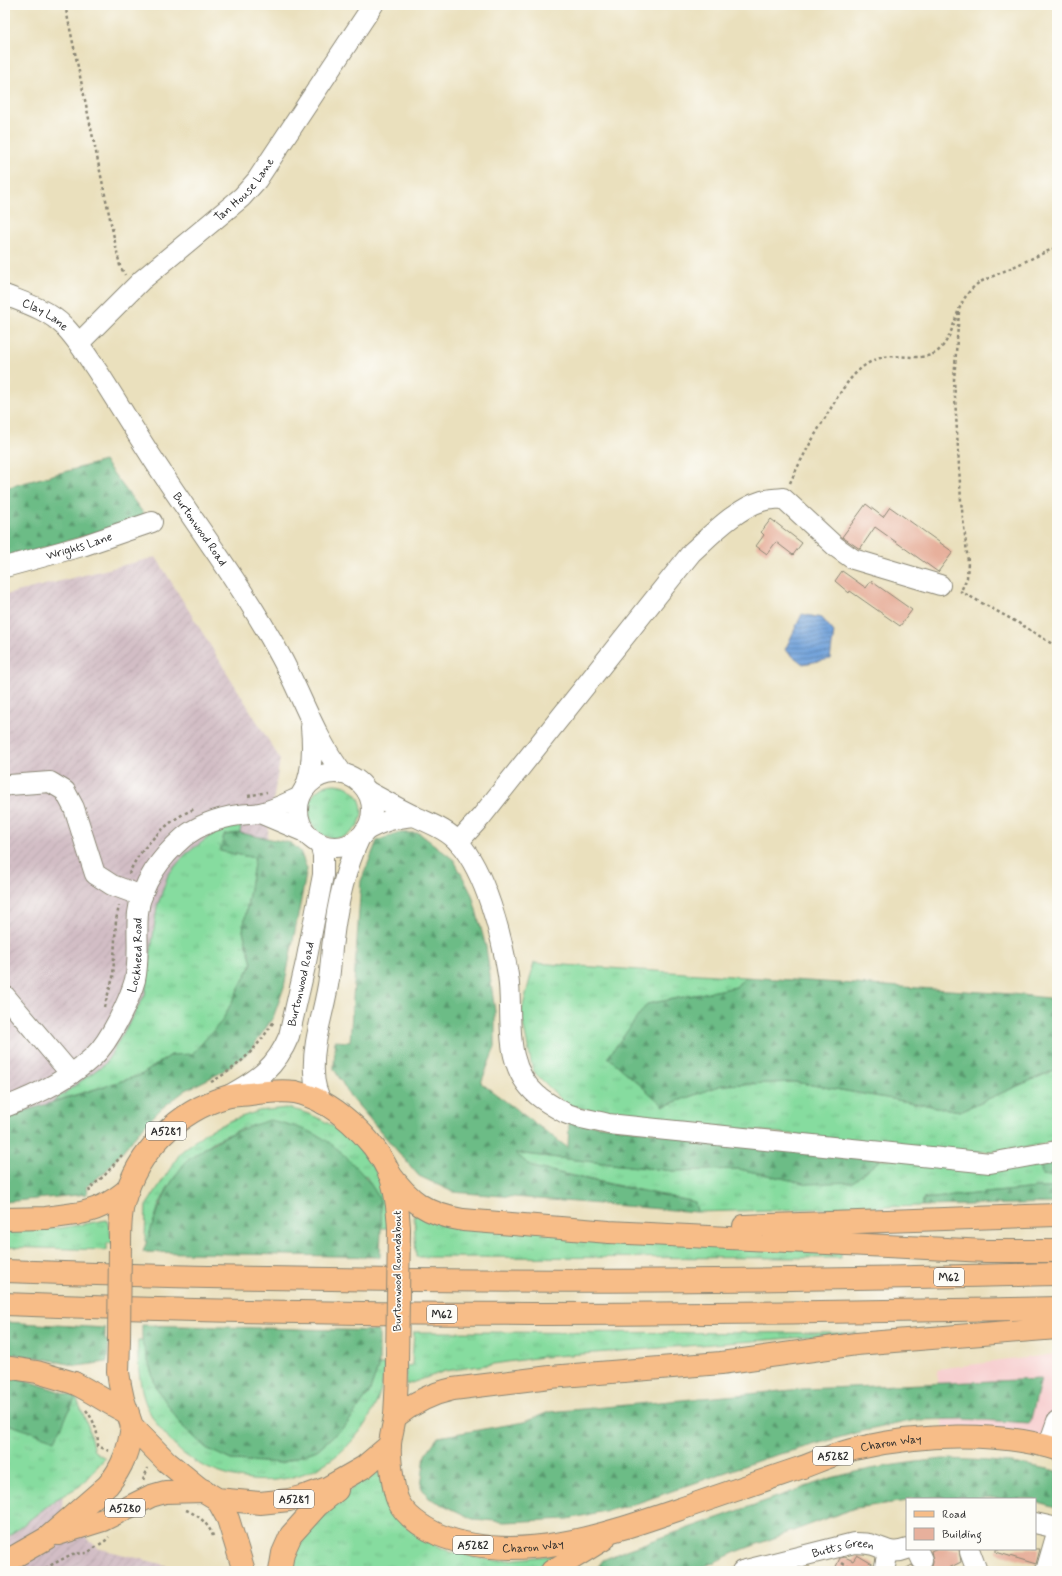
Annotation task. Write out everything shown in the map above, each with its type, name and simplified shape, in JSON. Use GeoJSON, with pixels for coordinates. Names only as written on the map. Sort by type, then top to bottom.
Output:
{"type":"FeatureCollection","features":[{"type":"Feature","properties":{"kind":"main road","name":"Burtonwood Roundabout"},"geometry":{"type":"LineString","coordinates":[[211,1495],[167,1462],[130,1420],[123,1399],[118,1372],[121,1216],[128,1189],[145,1158],[155,1144],[178,1121],[194,1111],[227,1097],[269,1092],[294,1092],[305,1095],[323,1104],[354,1126],[368,1140],[379,1155],[389,1173],[396,1201],[399,1228],[395,1417],[390,1445]]}},
{"type":"Feature","properties":{"kind":"main road"},"geometry":{"type":"LineString","coordinates":[[389,1173],[402,1191],[413,1200],[436,1214],[448,1217],[609,1232],[986,1251],[1057,1251]]}},
{"type":"Feature","properties":{"kind":"main road"},"geometry":{"type":"LineString","coordinates":[[5,1219],[46,1218],[88,1212],[120,1196],[128,1189]]}},
{"type":"Feature","properties":{"kind":"main road"},"geometry":{"type":"LineString","coordinates":[[609,1232],[1057,1215]]}},
{"type":"Feature","properties":{"kind":"main road","name":"M62"},"geometry":{"type":"LineString","coordinates":[[5,1271],[440,1281],[828,1280],[1057,1274]]}},
{"type":"Feature","properties":{"kind":"main road","name":"M62"},"geometry":{"type":"LineString","coordinates":[[5,1304],[80,1307],[443,1314],[838,1312],[1057,1308]]}},
{"type":"Feature","properties":{"kind":"main road"},"geometry":{"type":"LineString","coordinates":[[395,1417],[408,1406],[420,1399],[437,1393],[460,1388],[550,1377],[721,1363],[856,1344],[1057,1328]]}},
{"type":"Feature","properties":{"kind":"main road"},"geometry":{"type":"LineString","coordinates":[[5,1367],[59,1378],[74,1383],[87,1389],[130,1420]]}},
{"type":"Feature","properties":{"kind":"main road","name":"A5280"},"geometry":{"type":"LineString","coordinates":[[5,1562],[47,1538],[98,1495],[114,1477],[125,1458],[131,1438],[130,1420]]}},
{"type":"Feature","properties":{"kind":"main road","name":"Charon Way"},"geometry":{"type":"LineString","coordinates":[[390,1445],[392,1472],[398,1501],[410,1518],[433,1532],[457,1542],[485,1548],[514,1549],[562,1543],[618,1530],[857,1448],[903,1440],[951,1436],[1001,1439],[1053,1448]]}},
{"type":"Feature","properties":{"kind":"main road","name":"A5281"},"geometry":{"type":"LineString","coordinates":[[280,1571],[283,1553],[291,1535],[318,1506],[390,1445]]}},
{"type":"Feature","properties":{"kind":"main road","name":"A5281"},"geometry":{"type":"LineString","coordinates":[[211,1495],[260,1503],[289,1500],[327,1488],[364,1467]]}},
{"type":"Feature","properties":{"kind":"main road","name":"A5280"},"geometry":{"type":"LineString","coordinates":[[47,1538],[103,1520],[151,1496],[165,1492],[211,1495]]}},
{"type":"Feature","properties":{"kind":"main road","name":"A5281"},"geometry":{"type":"LineString","coordinates":[[211,1495],[228,1519],[244,1571]]}},
{"type":"Feature","properties":{"kind":"main road","name":"Charon Way"},"geometry":{"type":"LineString","coordinates":[[552,1571],[618,1530]]}},
{"type":"Feature","properties":{"kind":"street","name":"Tan House Lane"},"geometry":{"type":"LineString","coordinates":[[79,343],[133,289],[242,197],[257,180],[374,5]]}},
{"type":"Feature","properties":{"kind":"street","name":"Clay Lane"},"geometry":{"type":"LineString","coordinates":[[5,295],[30,305],[51,316],[63,325],[79,343]]}},
{"type":"Feature","properties":{"kind":"street","name":"Burtonwood Road"},"geometry":{"type":"LineString","coordinates":[[79,343],[151,456],[233,578],[280,655],[310,721],[329,755],[343,774]]}},
{"type":"Feature","properties":{"kind":"street"},"geometry":{"type":"LineString","coordinates":[[458,842],[480,817],[692,552],[727,521],[747,508],[763,500],[784,498],[836,547],[853,559],[940,585]]}},
{"type":"Feature","properties":{"kind":"street","name":"Wrights Lane"},"geometry":{"type":"LineString","coordinates":[[5,567],[82,546],[152,522]]}},
{"type":"Feature","properties":{"kind":"street","name":"Burtonwood Road"},"geometry":{"type":"LineString","coordinates":[[302,793],[309,779],[312,761],[310,721]]}},
{"type":"Feature","properties":{"kind":"street"},"geometry":{"type":"LineString","coordinates":[[363,834],[370,822],[372,811],[371,801],[367,791],[360,783],[352,777],[332,773],[322,775],[312,780],[302,793],[298,806],[298,816],[312,838],[331,847],[343,846],[354,842],[381,822],[394,818],[414,816]]}},
{"type":"Feature","properties":{"kind":"street"},"geometry":{"type":"LineString","coordinates":[[5,786],[50,782],[65,791],[74,808],[95,874],[112,885],[142,896]]}},
{"type":"Feature","properties":{"kind":"street"},"geometry":{"type":"LineString","coordinates":[[367,791],[446,832],[458,842],[468,855],[478,874],[488,899],[497,926],[508,974],[510,1038],[512,1053],[525,1081],[536,1094],[565,1113],[608,1124],[990,1163],[1057,1150]]}},
{"type":"Feature","properties":{"kind":"street","name":"Lockheed Road"},"geometry":{"type":"LineString","coordinates":[[5,1107],[27,1099],[71,1074],[95,1056],[118,1023],[135,979],[138,946],[138,913],[142,896],[150,878],[162,860],[186,836],[200,826],[219,819],[240,814],[260,813],[302,793]]}},
{"type":"Feature","properties":{"kind":"street","name":"Lockheed Road"},"geometry":{"type":"LineString","coordinates":[[260,813],[312,838]]}},
{"type":"Feature","properties":{"kind":"street","name":"Burtonwood Road"},"geometry":{"type":"LineString","coordinates":[[323,1104],[314,1080],[314,1060],[329,979],[333,939],[344,882],[351,856],[363,834]]}},
{"type":"Feature","properties":{"kind":"street","name":"Burtonwood Road"},"geometry":{"type":"LineString","coordinates":[[227,1097],[270,1069],[289,1036],[306,962],[323,875],[323,855],[312,838]]}},
{"type":"Feature","properties":{"kind":"street"},"geometry":{"type":"LineString","coordinates":[[5,996],[71,1074]]}},
{"type":"Feature","properties":{"kind":"street"},"geometry":{"type":"LineString","coordinates":[[1053,1448],[1057,1421]]}},
{"type":"Feature","properties":{"kind":"street"},"geometry":{"type":"LineString","coordinates":[[1036,1523],[1057,1528]]}},
{"type":"Feature","properties":{"kind":"street"},"geometry":{"type":"LineString","coordinates":[[1046,1571],[1057,1533]]}},
{"type":"Feature","properties":{"kind":"street","name":"Butts Green"},"geometry":{"type":"LineString","coordinates":[[749,1570],[799,1562],[859,1543],[908,1552]]}},
{"type":"Feature","properties":{"kind":"street","name":"Butts Green"},"geometry":{"type":"LineString","coordinates":[[884,1571],[908,1552]]}},
{"type":"Feature","properties":{"kind":"street"},"geometry":{"type":"LineString","coordinates":[[970,1552],[977,1571]]}},
{"type":"Feature","properties":{"kind":"path"},"geometry":{"type":"LineString","coordinates":[[65,5],[120,266],[133,289]]}},
{"type":"Feature","properties":{"kind":"path"},"geometry":{"type":"LineString","coordinates":[[784,498],[795,472],[821,425],[849,380],[859,370],[871,361],[884,357],[924,356],[936,352],[943,346],[949,335],[964,296],[971,288],[980,282],[1057,247]]}},
{"type":"Feature","properties":{"kind":"path"},"geometry":{"type":"LineString","coordinates":[[960,306],[954,380],[961,501],[968,562],[967,578],[960,591]]}},
{"type":"Feature","properties":{"kind":"path"},"geometry":{"type":"LineString","coordinates":[[940,585],[960,591],[1022,625],[1057,647]]}},
{"type":"Feature","properties":{"kind":"path"},"geometry":{"type":"LineString","coordinates":[[101,1013],[113,978],[118,908]]}},
{"type":"Feature","properties":{"kind":"path"},"geometry":{"type":"LineString","coordinates":[[210,1082],[224,1076],[243,1061],[257,1046],[276,1016]]}},
{"type":"Feature","properties":{"kind":"path"},"geometry":{"type":"LineString","coordinates":[[89,1189],[105,1175],[125,1152]]}},
{"type":"Feature","properties":{"kind":"path"},"geometry":{"type":"LineString","coordinates":[[82,1406],[93,1419],[97,1430],[98,1446]]}},
{"type":"Feature","properties":{"kind":"path"},"geometry":{"type":"LineString","coordinates":[[185,1510],[199,1517],[206,1523],[211,1531]]}},
{"type":"Feature","properties":{"kind":"path"},"geometry":{"type":"LineString","coordinates":[[40,1571],[72,1554],[87,1553],[105,1541],[113,1532]]}},
{"type":"Feature","properties":{"kind":"shaded area"},"geometry":{"type":"Polygon","coordinates":[[[156,557],[280,759],[247,963],[183,1015],[75,1121],[5,1140],[5,595],[156,557]]]}},
{"type":"Feature","properties":{"kind":"shaded area"},"geometry":{"type":"Polygon","coordinates":[[[1057,1354],[1057,1446],[943,1430],[937,1369],[1057,1354]]]}},
{"type":"Feature","properties":{"kind":"shaded area"},"geometry":{"type":"Polygon","coordinates":[[[5,1423],[63,1478],[62,1512],[97,1548],[173,1567],[175,1571],[5,1571],[5,1423]]]}},
{"type":"Feature","properties":{"kind":"green space"},"geometry":{"type":"Polygon","coordinates":[[[104,461],[147,518],[5,559],[5,488],[104,461]]]}},
{"type":"Feature","properties":{"kind":"green space"},"geometry":{"type":"Polygon","coordinates":[[[335,784],[345,786],[354,792],[360,801],[362,811],[360,821],[354,830],[345,836],[335,838],[325,836],[316,830],[310,821],[308,811],[310,801],[316,792],[325,786],[335,784]]]}},
{"type":"Feature","properties":{"kind":"green space"},"geometry":{"type":"Polygon","coordinates":[[[241,822],[240,833],[224,835],[220,851],[255,858],[243,931],[252,963],[222,1021],[192,1055],[171,1055],[141,1075],[52,1102],[106,1063],[145,995],[157,907],[168,875],[186,854],[213,834],[225,826],[241,822]]]}},
{"type":"Feature","properties":{"kind":"green space"},"geometry":{"type":"Polygon","coordinates":[[[240,833],[291,843],[300,851],[307,869],[284,987],[273,1018],[249,1052],[220,1073],[186,1090],[162,1108],[140,1130],[106,1171],[86,1187],[87,1194],[5,1202],[5,1117],[141,1075],[171,1055],[192,1054],[222,1021],[252,963],[243,931],[255,858],[220,851],[224,835],[240,833]]]}},
{"type":"Feature","properties":{"kind":"green space"},"geometry":{"type":"Polygon","coordinates":[[[397,833],[419,833],[454,860],[472,895],[486,947],[495,1012],[495,1047],[481,1083],[568,1148],[569,1122],[881,1159],[853,1182],[809,1184],[739,1169],[673,1171],[515,1153],[532,1167],[695,1202],[697,1212],[453,1192],[419,1176],[350,1096],[334,1069],[335,1041],[350,1042],[361,881],[377,841],[397,833]]]}},
{"type":"Feature","properties":{"kind":"green space"},"geometry":{"type":"Polygon","coordinates":[[[534,963],[745,977],[736,987],[647,1004],[664,1106],[722,1085],[795,1082],[960,1111],[1057,1069],[1057,1141],[1019,1149],[966,1153],[613,1115],[567,1105],[533,1071],[521,1014],[534,963]]]}},
{"type":"Feature","properties":{"kind":"green space"},"geometry":{"type":"Polygon","coordinates":[[[745,977],[1012,994],[1057,999],[1057,1069],[960,1111],[795,1082],[722,1085],[664,1106],[608,1057],[647,1004],[736,987],[745,977]]]}},
{"type":"Feature","properties":{"kind":"green space"},"geometry":{"type":"Polygon","coordinates":[[[286,1108],[318,1118],[346,1136],[358,1147],[377,1174],[384,1189],[392,1228],[380,1228],[380,1201],[366,1176],[243,1128],[214,1141],[185,1163],[168,1187],[159,1205],[147,1242],[145,1241],[146,1206],[181,1152],[206,1132],[232,1120],[259,1111],[286,1108]]]}},
{"type":"Feature","properties":{"kind":"green space"},"geometry":{"type":"Polygon","coordinates":[[[270,1120],[301,1128],[326,1140],[345,1156],[363,1175],[377,1194],[380,1202],[380,1257],[143,1252],[155,1217],[170,1184],[186,1162],[224,1137],[241,1129],[270,1120]]]}},
{"type":"Feature","properties":{"kind":"green space"},"geometry":{"type":"Polygon","coordinates":[[[514,1153],[673,1171],[739,1169],[809,1184],[881,1159],[1040,1161],[1042,1175],[1057,1177],[1057,1188],[1037,1188],[923,1199],[923,1206],[697,1212],[695,1202],[532,1167],[514,1153]]]}},
{"type":"Feature","properties":{"kind":"green space"},"geometry":{"type":"Polygon","coordinates":[[[1057,1156],[1057,1177],[1042,1175],[1040,1161],[1057,1156]]]}},
{"type":"Feature","properties":{"kind":"green space"},"geometry":{"type":"Polygon","coordinates":[[[1037,1188],[1057,1188],[1057,1203],[923,1206],[923,1199],[1037,1188]]]}},
{"type":"Feature","properties":{"kind":"green space"},"geometry":{"type":"Polygon","coordinates":[[[414,1213],[841,1250],[841,1258],[416,1257],[414,1213]]]}},
{"type":"Feature","properties":{"kind":"green space"},"geometry":{"type":"Polygon","coordinates":[[[107,1220],[113,1243],[107,1243],[107,1250],[5,1247],[5,1227],[61,1228],[107,1220]]]}},
{"type":"Feature","properties":{"kind":"green space"},"geometry":{"type":"Polygon","coordinates":[[[5,1322],[105,1328],[105,1340],[109,1341],[107,1362],[77,1366],[46,1359],[5,1353],[5,1322]]]}},
{"type":"Feature","properties":{"kind":"green space"},"geometry":{"type":"Polygon","coordinates":[[[142,1325],[379,1331],[379,1365],[369,1393],[347,1424],[317,1450],[281,1463],[231,1460],[206,1448],[181,1425],[156,1387],[142,1341],[142,1325]]]}},
{"type":"Feature","properties":{"kind":"green space"},"geometry":{"type":"Polygon","coordinates":[[[414,1332],[857,1333],[542,1357],[445,1371],[406,1385],[407,1366],[412,1365],[414,1332]]]}},
{"type":"Feature","properties":{"kind":"green space"},"geometry":{"type":"Polygon","coordinates":[[[138,1341],[142,1341],[156,1387],[206,1448],[231,1460],[281,1463],[317,1450],[347,1424],[369,1393],[379,1365],[385,1365],[381,1389],[375,1406],[361,1431],[347,1447],[330,1460],[313,1470],[293,1477],[273,1480],[252,1480],[230,1476],[195,1462],[180,1451],[167,1437],[153,1418],[145,1401],[139,1368],[138,1341]]]}},
{"type":"Feature","properties":{"kind":"green space"},"geometry":{"type":"Polygon","coordinates":[[[5,1373],[76,1397],[55,1440],[5,1423],[5,1373]]]}},
{"type":"Feature","properties":{"kind":"green space"},"geometry":{"type":"Polygon","coordinates":[[[1041,1379],[1030,1423],[964,1419],[915,1420],[859,1432],[766,1458],[632,1505],[568,1519],[505,1522],[473,1519],[429,1498],[421,1487],[425,1455],[438,1437],[524,1422],[549,1412],[803,1389],[1041,1379]]]}},
{"type":"Feature","properties":{"kind":"green space"},"geometry":{"type":"Polygon","coordinates":[[[76,1397],[88,1426],[94,1451],[105,1458],[80,1486],[55,1500],[5,1539],[5,1423],[55,1439],[76,1397]]]}},
{"type":"Feature","properties":{"kind":"green space"},"geometry":{"type":"Polygon","coordinates":[[[943,1459],[972,1460],[1029,1465],[1057,1471],[1057,1508],[1036,1502],[1036,1498],[906,1498],[906,1501],[855,1508],[736,1552],[695,1571],[595,1571],[603,1560],[626,1550],[831,1478],[859,1471],[943,1459]]]}},
{"type":"Feature","properties":{"kind":"green space"},"geometry":{"type":"Polygon","coordinates":[[[378,1464],[387,1504],[394,1516],[418,1536],[450,1552],[498,1561],[556,1555],[531,1571],[291,1571],[297,1548],[304,1536],[378,1464]]]}},
{"type":"Feature","properties":{"kind":"water"},"geometry":{"type":"Polygon","coordinates":[[[802,614],[822,618],[834,632],[830,659],[803,664],[785,650],[802,614]]]}},
{"type":"Feature","properties":{"kind":"building"},"geometry":{"type":"Polygon","coordinates":[[[866,504],[883,517],[890,507],[953,552],[938,572],[875,527],[860,549],[842,537],[866,504]]]}},
{"type":"Feature","properties":{"kind":"building"},"geometry":{"type":"Polygon","coordinates":[[[771,519],[802,543],[793,555],[776,542],[767,554],[756,546],[764,535],[761,532],[771,519]]]}},
{"type":"Feature","properties":{"kind":"building"},"geometry":{"type":"Polygon","coordinates":[[[842,571],[866,588],[871,581],[912,610],[900,626],[850,591],[849,593],[835,581],[842,571]]]}},
{"type":"Feature","properties":{"kind":"building"},"geometry":{"type":"Polygon","coordinates":[[[1040,1549],[1036,1564],[996,1552],[996,1550],[1040,1549]]]}},
{"type":"Feature","properties":{"kind":"building"},"geometry":{"type":"Polygon","coordinates":[[[959,1550],[961,1562],[943,1571],[924,1571],[932,1566],[933,1561],[931,1551],[959,1550]]]}},
{"type":"Feature","properties":{"kind":"building"},"geometry":{"type":"Polygon","coordinates":[[[857,1555],[874,1565],[873,1571],[834,1571],[840,1558],[845,1557],[853,1561],[857,1555]]]}},
{"type":"Feature","properties":{"kind":"building"},"geometry":{"type":"Polygon","coordinates":[[[912,1565],[915,1569],[920,1571],[901,1571],[912,1565]]]}},
{"type":"Feature","properties":{"kind":"tunnel"},"geometry":{"type":"LineString","coordinates":[[800,1567],[801,1571]]}}]}
